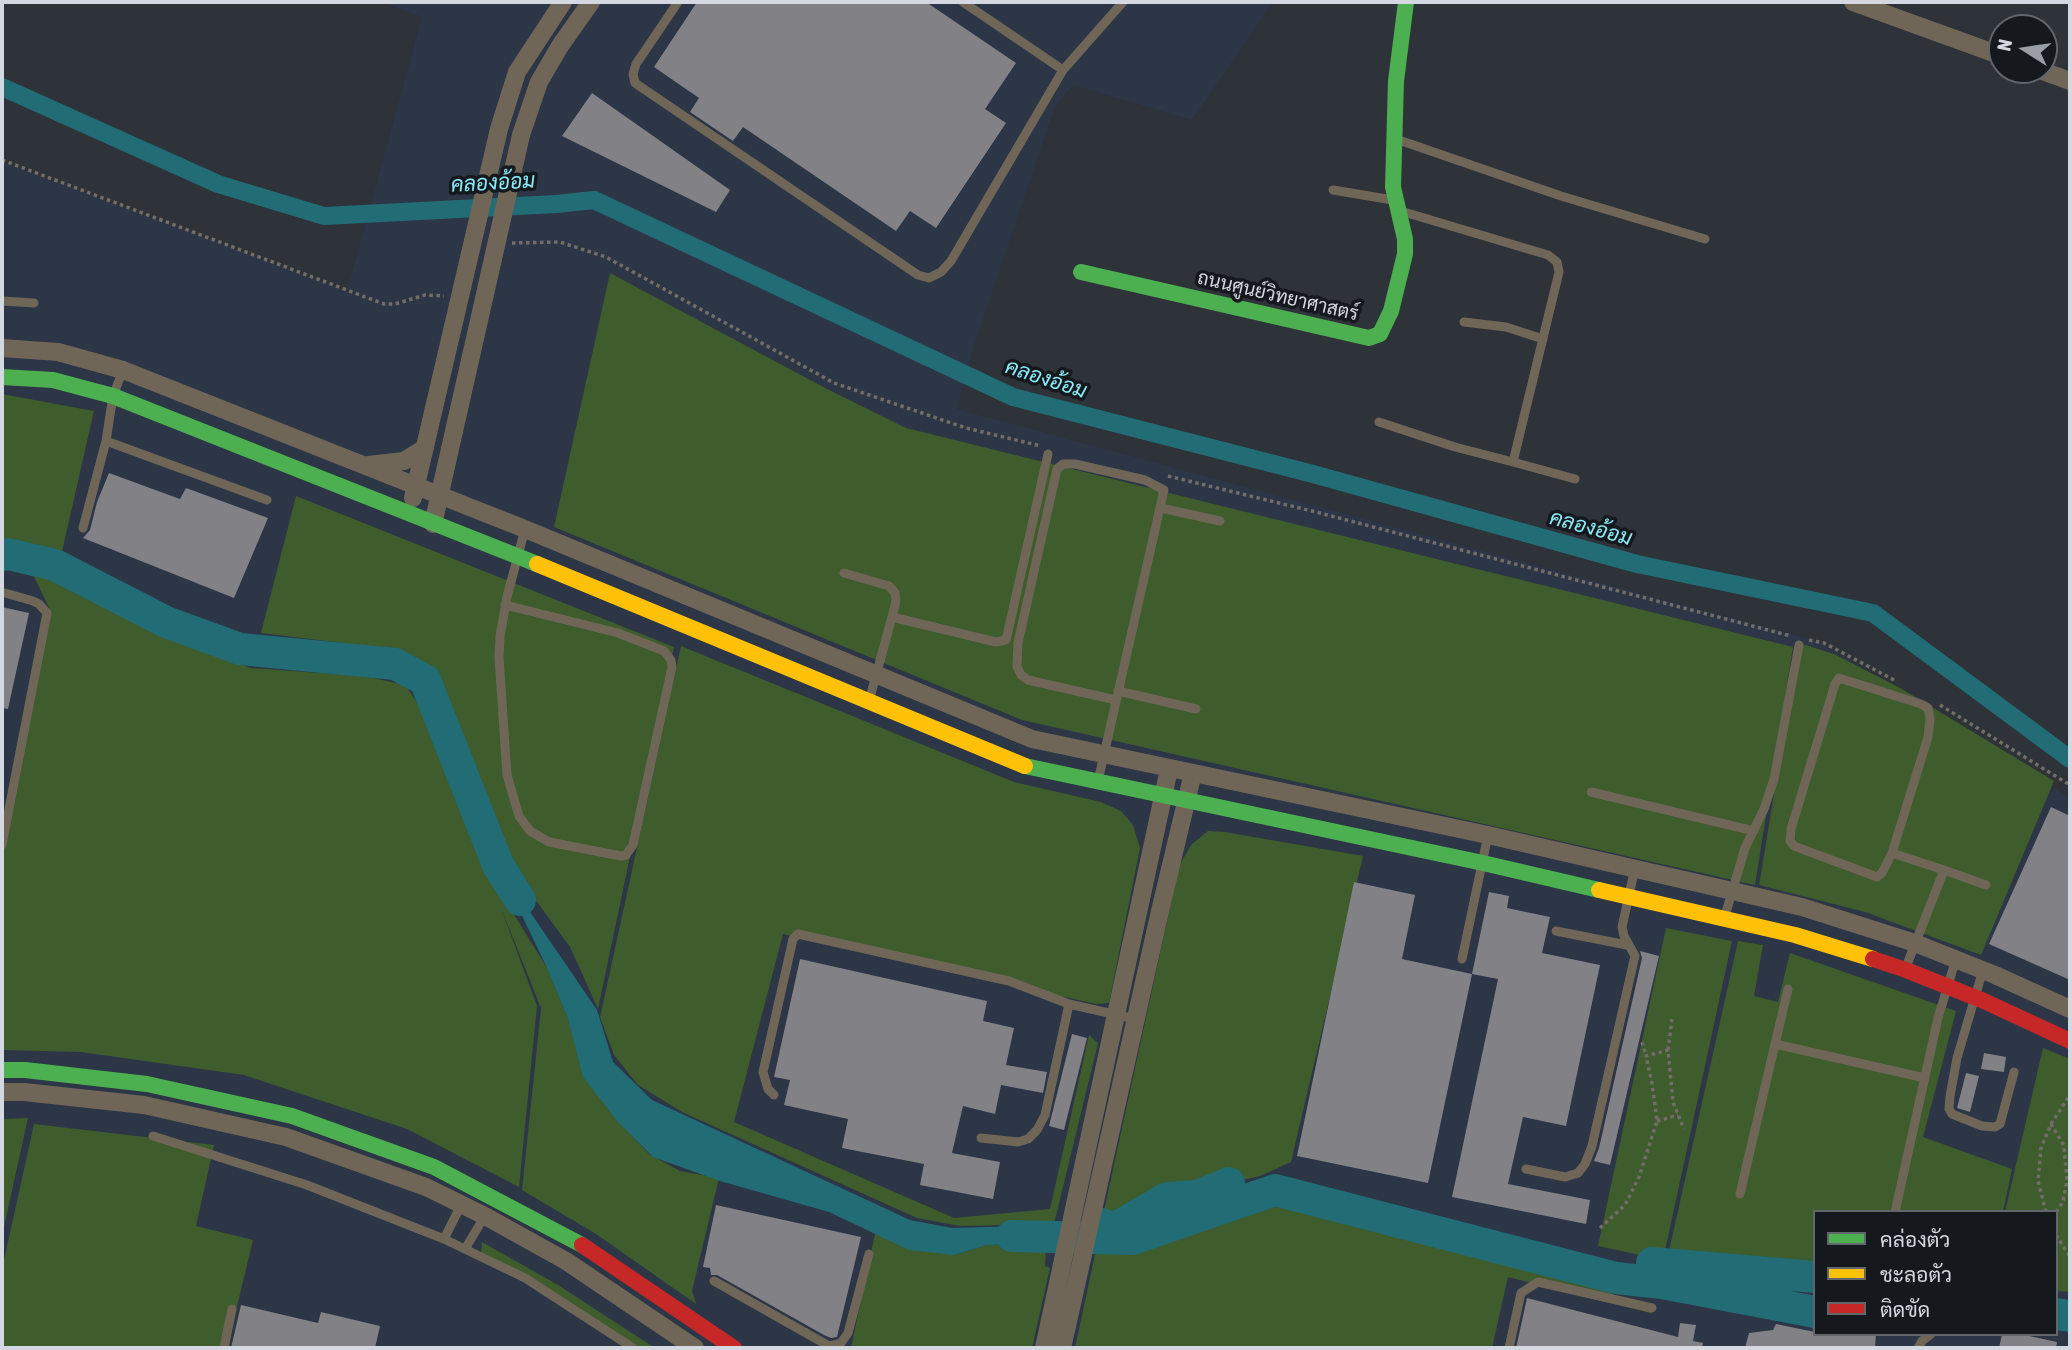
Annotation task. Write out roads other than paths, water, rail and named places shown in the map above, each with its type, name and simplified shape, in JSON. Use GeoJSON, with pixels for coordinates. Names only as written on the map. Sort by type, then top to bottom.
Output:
{"type":"FeatureCollection","features":[{"type":"Feature","properties":{"kind":"street"},"geometry":{"type":"LineString","coordinates":[[409,514],[499,129],[517,72],[562,2]]}},
{"type":"Feature","properties":{"kind":"street"},"geometry":{"type":"LineString","coordinates":[[433,524],[521,135],[539,82],[591,2]]}},
{"type":"Feature","properties":{"kind":"street","name":"ถนนศูนย์วิทยาศาสตร์"},"geometry":{"type":"LineString","coordinates":[[1081,272],[1369,338],[1380,334],[1385,327],[1400,279],[1405,239],[1397,206],[1394,139],[1396,81],[1406,2]]}},
{"type":"Feature","properties":{"kind":"street"},"geometry":{"type":"LineString","coordinates":[[1853,2],[1988,51]]}},
{"type":"Feature","properties":{"kind":"street"},"geometry":{"type":"LineString","coordinates":[[2,348],[58,352],[123,370],[525,529],[1032,739],[1489,835],[1802,907],[1915,943],[2070,1009]]}},
{"type":"Feature","properties":{"kind":"street"},"geometry":{"type":"LineString","coordinates":[[2,377],[53,380],[113,396],[518,556],[1024,766],[1483,863],[1795,934],[1906,970],[1973,996],[2070,1041]]}},
{"type":"Feature","properties":{"kind":"street"},"geometry":{"type":"LineString","coordinates":[[361,465],[384,465],[404,461],[425,448]]}},
{"type":"Feature","properties":{"kind":"street"},"geometry":{"type":"LineString","coordinates":[[447,453],[452,483],[476,511]]}},
{"type":"Feature","properties":{"kind":"street"},"geometry":{"type":"LineString","coordinates":[[1062,1348],[1074,1256],[1116,1015],[1169,769]]}},
{"type":"Feature","properties":{"kind":"street"},"geometry":{"type":"LineString","coordinates":[[1085,1204],[1135,1019],[1193,773]]}},
{"type":"Feature","properties":{"kind":"street"},"geometry":{"type":"LineString","coordinates":[[2,1070],[25,1070],[147,1084],[292,1116],[434,1167],[578,1242],[734,1348]]}},
{"type":"Feature","properties":{"kind":"street"},"geometry":{"type":"LineString","coordinates":[[2,1092],[144,1105],[286,1137],[426,1186],[566,1261],[695,1348]]}},
{"type":"Feature","properties":{"kind":"street"},"geometry":{"type":"LineString","coordinates":[[1044,1348],[1074,1256]]}},
{"type":"Feature","properties":{"kind":"lane"},"geometry":{"type":"LineString","coordinates":[[678,2],[636,64],[633,74],[635,83],[918,275],[929,278],[942,272],[951,261],[1063,70],[1123,2]]}},
{"type":"Feature","properties":{"kind":"lane"},"geometry":{"type":"LineString","coordinates":[[963,2],[1063,70]]}},
{"type":"Feature","properties":{"kind":"lane"},"geometry":{"type":"LineString","coordinates":[[1394,139],[1561,196],[1704,239]]}},
{"type":"Feature","properties":{"kind":"lane"},"geometry":{"type":"LineString","coordinates":[[1333,190],[1397,206],[1548,255],[1557,262],[1559,272],[1513,462]]}},
{"type":"Feature","properties":{"kind":"lane"},"geometry":{"type":"LineString","coordinates":[[2,301],[34,303]]}},
{"type":"Feature","properties":{"kind":"lane"},"geometry":{"type":"LineString","coordinates":[[1464,322],[1506,327],[1544,339]]}},
{"type":"Feature","properties":{"kind":"lane"},"geometry":{"type":"LineString","coordinates":[[83,528],[106,441],[113,396],[123,370]]}},
{"type":"Feature","properties":{"kind":"lane"},"geometry":{"type":"LineString","coordinates":[[1379,422],[1455,447],[1575,479]]}},
{"type":"Feature","properties":{"kind":"lane"},"geometry":{"type":"LineString","coordinates":[[106,441],[267,500]]}},
{"type":"Feature","properties":{"kind":"lane"},"geometry":{"type":"LineString","coordinates":[[892,617],[996,642],[1006,639],[1047,451]]}},
{"type":"Feature","properties":{"kind":"lane"},"geometry":{"type":"LineString","coordinates":[[1098,782],[1103,754],[1117,695],[1161,508],[1164,490],[1145,480],[1075,464],[1063,464],[1057,469],[1018,643],[1017,666],[1021,675],[1028,680],[1117,695],[1196,709]]}},
{"type":"Feature","properties":{"kind":"lane"},"geometry":{"type":"LineString","coordinates":[[1161,508],[1220,521]]}},
{"type":"Feature","properties":{"kind":"lane"},"geometry":{"type":"LineString","coordinates":[[505,605],[618,633],[664,651],[671,660],[672,667],[634,845],[626,855],[549,842],[530,831],[519,816],[507,775],[500,691],[500,636],[505,605],[525,529]]}},
{"type":"Feature","properties":{"kind":"lane"},"geometry":{"type":"LineString","coordinates":[[844,573],[889,586],[895,593],[896,601],[869,703]]}},
{"type":"Feature","properties":{"kind":"lane"},"geometry":{"type":"LineString","coordinates":[[2,845],[47,613],[40,604],[5,593]]}},
{"type":"Feature","properties":{"kind":"lane"},"geometry":{"type":"LineString","coordinates":[[1724,918],[1745,848],[1774,779],[1799,645]]}},
{"type":"Feature","properties":{"kind":"lane"},"geometry":{"type":"LineString","coordinates":[[1839,678],[1928,708],[1928,737],[1892,853],[1882,873],[1877,877],[1794,846],[1790,841],[1791,829],[1839,678]]}},
{"type":"Feature","properties":{"kind":"lane"},"geometry":{"type":"LineString","coordinates":[[1591,792],[1754,831]]}},
{"type":"Feature","properties":{"kind":"lane"},"geometry":{"type":"LineString","coordinates":[[1462,959],[1489,835]]}},
{"type":"Feature","properties":{"kind":"lane"},"geometry":{"type":"LineString","coordinates":[[1892,853],[1986,886]]}},
{"type":"Feature","properties":{"kind":"lane"},"geometry":{"type":"LineString","coordinates":[[1526,1169],[1565,1177],[1578,1173],[1592,1146],[1635,956],[1627,945],[1622,927],[1635,868]]}},
{"type":"Feature","properties":{"kind":"lane"},"geometry":{"type":"LineString","coordinates":[[1906,970],[1944,870]]}},
{"type":"Feature","properties":{"kind":"lane"},"geometry":{"type":"LineString","coordinates":[[1556,931],[1627,945]]}},
{"type":"Feature","properties":{"kind":"lane"},"geometry":{"type":"LineString","coordinates":[[774,1095],[768,1089],[763,1072],[793,939],[798,934],[1009,981],[1069,1004],[1135,1019]]}},
{"type":"Feature","properties":{"kind":"lane"},"geometry":{"type":"LineString","coordinates":[[1895,1210],[1955,959]]}},
{"type":"Feature","properties":{"kind":"lane"},"geometry":{"type":"LineString","coordinates":[[1983,970],[1973,996],[1952,1084],[1949,1109],[1952,1114],[1982,1126],[1995,1127],[2000,1124],[2014,1072]]}},
{"type":"Feature","properties":{"kind":"lane"},"geometry":{"type":"LineString","coordinates":[[1740,1194],[1788,989]]}},
{"type":"Feature","properties":{"kind":"lane"},"geometry":{"type":"LineString","coordinates":[[981,1138],[1018,1142],[1028,1139],[1037,1130],[1045,1115],[1069,1004]]}},
{"type":"Feature","properties":{"kind":"lane"},"geometry":{"type":"LineString","coordinates":[[1775,1044],[1925,1078]]}},
{"type":"Feature","properties":{"kind":"lane"},"geometry":{"type":"LineString","coordinates":[[153,1136],[307,1185],[465,1249],[525,1278],[633,1348]]}},
{"type":"Feature","properties":{"kind":"lane"},"geometry":{"type":"LineString","coordinates":[[444,1240],[472,1185]]}},
{"type":"Feature","properties":{"kind":"lane"},"geometry":{"type":"LineString","coordinates":[[465,1249],[495,1198]]}},
{"type":"Feature","properties":{"kind":"lane"},"geometry":{"type":"LineString","coordinates":[[714,1281],[829,1347],[841,1343],[848,1333],[869,1254]]}},
{"type":"Feature","properties":{"kind":"lane"},"geometry":{"type":"LineString","coordinates":[[1509,1348],[1521,1293],[1538,1282],[1652,1308]]}},
{"type":"Feature","properties":{"kind":"lane"},"geometry":{"type":"LineString","coordinates":[[224,1348],[232,1309]]}},
{"type":"Feature","properties":{"kind":"water"},"geometry":{"type":"Polygon","coordinates":[[[498,865],[597,1010],[613,1062],[652,1100],[910,1220],[952,1228],[1057,1225],[1051,1250],[1022,1244],[987,1245],[954,1255],[909,1250],[829,1212],[720,1181],[653,1157],[618,1122],[583,1077],[568,1019],[498,865]]]}},
{"type":"Feature","properties":{"kind":"waterway","name":"คลองอ้อม"},"geometry":{"type":"LineString","coordinates":[[2,87],[218,184],[324,216],[594,200],[1013,397],[1313,474],[1637,564],[1873,613],[2070,759]]}},
{"type":"Feature","properties":{"kind":"waterway"},"geometry":{"type":"LineString","coordinates":[[2,555],[55,565],[166,622],[240,649],[395,664],[425,680],[498,865],[520,900]]}},
{"type":"Feature","properties":{"kind":"waterway"},"geometry":{"type":"LineString","coordinates":[[1102,1224],[1112,1230],[1167,1198],[1197,1196],[1229,1183]]}},
{"type":"Feature","properties":{"kind":"waterway"},"geometry":{"type":"LineString","coordinates":[[1012,1236],[1133,1239],[1275,1190],[1616,1278],[1662,1283],[1813,1312]]}},
{"type":"Feature","properties":{"kind":"waterway"},"geometry":{"type":"LineString","coordinates":[[1652,1263],[1813,1277]]}},
{"type":"Feature","properties":{"kind":"waterway"},"geometry":{"type":"LineString","coordinates":[[2058,1314],[2070,1316]]}}]}
